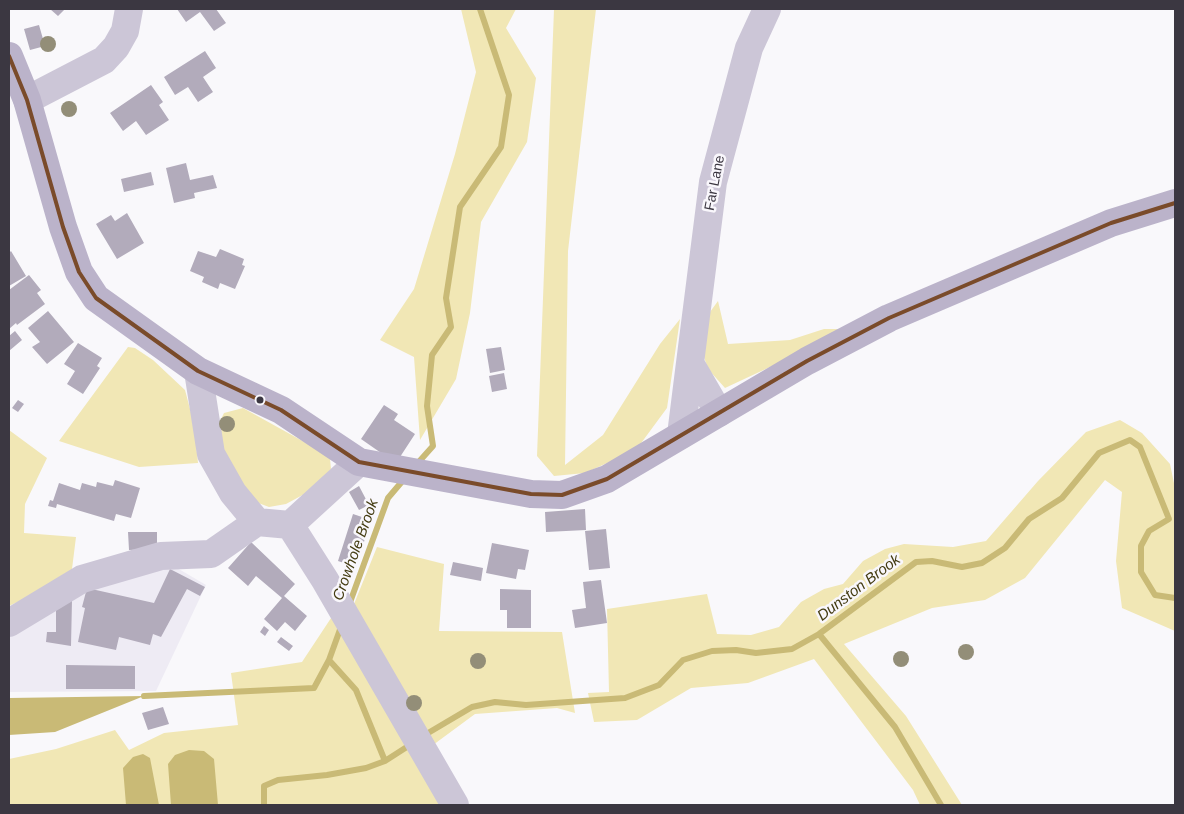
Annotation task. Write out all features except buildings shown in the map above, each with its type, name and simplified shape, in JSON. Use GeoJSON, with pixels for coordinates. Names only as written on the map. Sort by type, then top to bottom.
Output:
{"type":"FeatureCollection","features":[{"type":"Feature","properties":{"kind":"main road"},"geometry":{"type":"LineString","coordinates":[[9,56],[27,100],[63,227],[79,272],[96,298],[198,371],[281,410],[358,462],[531,494],[562,495],[607,479],[807,361],[889,318],[1111,222],[1175,203]]}},
{"type":"Feature","properties":{"kind":"street"},"geometry":{"type":"LineString","coordinates":[[27,100],[104,60],[116,47],[125,31],[129,9]]}},
{"type":"Feature","properties":{"kind":"street","name":"Far Lane"},"geometry":{"type":"LineString","coordinates":[[681,435],[713,182],[749,48],[767,9]]}},
{"type":"Feature","properties":{"kind":"street"},"geometry":{"type":"LineString","coordinates":[[690,363],[719,413]]}},
{"type":"Feature","properties":{"kind":"street"},"geometry":{"type":"LineString","coordinates":[[198,371],[211,454],[233,494],[257,522]]}},
{"type":"Feature","properties":{"kind":"street"},"geometry":{"type":"LineString","coordinates":[[9,623],[82,579],[161,556],[211,554],[257,522],[290,525],[358,462]]}},
{"type":"Feature","properties":{"kind":"street"},"geometry":{"type":"LineString","coordinates":[[290,525],[332,593],[455,805]]}},
{"type":"Feature","properties":{"kind":"shaded area"},"geometry":{"type":"Polygon","coordinates":[[[461,9],[516,9],[506,28],[536,78],[527,142],[481,222],[470,313],[456,379],[420,440],[414,357],[380,340],[414,289],[455,154],[476,72],[461,9]]]}},
{"type":"Feature","properties":{"kind":"shaded area"},"geometry":{"type":"Polygon","coordinates":[[[554,9],[596,9],[568,251],[565,465],[603,435],[660,344],[680,319],[667,408],[636,450],[585,473],[554,476],[537,456],[554,9]]]}},
{"type":"Feature","properties":{"kind":"shaded area"},"geometry":{"type":"Polygon","coordinates":[[[718,301],[728,344],[790,340],[824,329],[842,329],[832,338],[725,388],[708,369],[703,354],[710,312],[718,301]]]}},
{"type":"Feature","properties":{"kind":"shaded area"},"geometry":{"type":"Polygon","coordinates":[[[128,347],[135,348],[153,360],[185,390],[194,424],[198,463],[139,467],[59,441],[128,347]]]}},
{"type":"Feature","properties":{"kind":"shaded area"},"geometry":{"type":"Polygon","coordinates":[[[243,408],[317,449],[330,459],[331,469],[310,491],[286,504],[269,507],[253,501],[225,457],[218,425],[224,413],[243,408]]]}},
{"type":"Feature","properties":{"kind":"shaded area"},"geometry":{"type":"Polygon","coordinates":[[[1120,420],[1142,433],[1170,464],[1175,488],[1175,631],[1122,608],[1116,561],[1122,492],[1105,480],[1025,578],[985,600],[932,608],[844,644],[906,716],[962,805],[920,805],[913,790],[814,659],[748,683],[691,688],[637,720],[594,722],[588,693],[609,692],[607,609],[707,594],[717,634],[751,635],[779,627],[801,602],[824,589],[843,584],[863,561],[885,549],[904,544],[953,547],[986,541],[1038,481],[1086,432],[1120,420]]]}},
{"type":"Feature","properties":{"kind":"shaded area"},"geometry":{"type":"Polygon","coordinates":[[[9,430],[47,458],[25,504],[24,533],[76,537],[71,577],[9,606],[9,430]]]}},
{"type":"Feature","properties":{"kind":"shaded area"},"geometry":{"type":"Polygon","coordinates":[[[377,547],[444,564],[439,631],[562,632],[575,713],[557,708],[475,714],[433,745],[354,604],[377,547]]]}},
{"type":"Feature","properties":{"kind":"shaded area"},"geometry":{"type":"Polygon","coordinates":[[[172,565],[206,585],[156,691],[9,692],[9,630],[51,602],[172,565]]]}},
{"type":"Feature","properties":{"kind":"shaded area"},"geometry":{"type":"Polygon","coordinates":[[[335,612],[442,805],[9,805],[9,759],[56,749],[115,730],[129,750],[164,733],[238,725],[231,673],[302,662],[335,612]]]}},
{"type":"Feature","properties":{"kind":"shaded area"},"geometry":{"type":"Polygon","coordinates":[[[144,696],[55,732],[9,735],[9,698],[144,696]]]}},
{"type":"Feature","properties":{"kind":"shaded area"},"geometry":{"type":"Polygon","coordinates":[[[189,750],[204,751],[214,759],[218,805],[171,805],[168,764],[175,755],[189,750]]]}},
{"type":"Feature","properties":{"kind":"shaded area"},"geometry":{"type":"Polygon","coordinates":[[[143,754],[150,758],[159,805],[126,805],[123,768],[133,757],[143,754]]]}},
{"type":"Feature","properties":{"kind":"waterway","name":"Crowhole Brook"},"geometry":{"type":"LineString","coordinates":[[416,465],[433,446],[427,406],[432,355],[451,327],[446,298],[460,207],[501,147],[509,95],[480,9]]}},
{"type":"Feature","properties":{"kind":"waterway","name":"Dunston Brook"},"geometry":{"type":"LineString","coordinates":[[423,736],[472,707],[495,702],[526,705],[625,698],[659,685],[683,660],[712,651],[736,650],[756,653],[792,649],[819,634],[916,562],[932,561],[962,567],[982,563],[1005,548],[1029,519],[1062,498],[1099,453],[1130,440],[1140,447],[1169,519],[1149,531],[1141,546],[1141,572],[1155,595],[1175,598]]}},
{"type":"Feature","properties":{"kind":"waterway","name":"Crowhole Brook"},"geometry":{"type":"LineString","coordinates":[[349,605],[388,498],[405,478]]}},
{"type":"Feature","properties":{"kind":"waterway","name":"Crowhole Brook"},"geometry":{"type":"LineString","coordinates":[[342,624],[329,660],[356,690],[385,761]]}},
{"type":"Feature","properties":{"kind":"waterway"},"geometry":{"type":"LineString","coordinates":[[819,634],[895,727],[941,805]]}},
{"type":"Feature","properties":{"kind":"waterway"},"geometry":{"type":"LineString","coordinates":[[144,696],[314,688],[329,660]]}},
{"type":"Feature","properties":{"kind":"waterway"},"geometry":{"type":"LineString","coordinates":[[264,805],[264,786],[278,780],[327,775],[366,768],[385,761],[413,743]]}},
{"type":"Feature","properties":{"kind":"transit line"},"geometry":{"type":"LineString","coordinates":[[9,56],[27,100],[63,227],[79,272],[96,298],[198,371],[281,410],[359,462],[531,494],[562,495],[607,479],[807,361],[889,318],[1111,223],[1175,203]]}}]}
